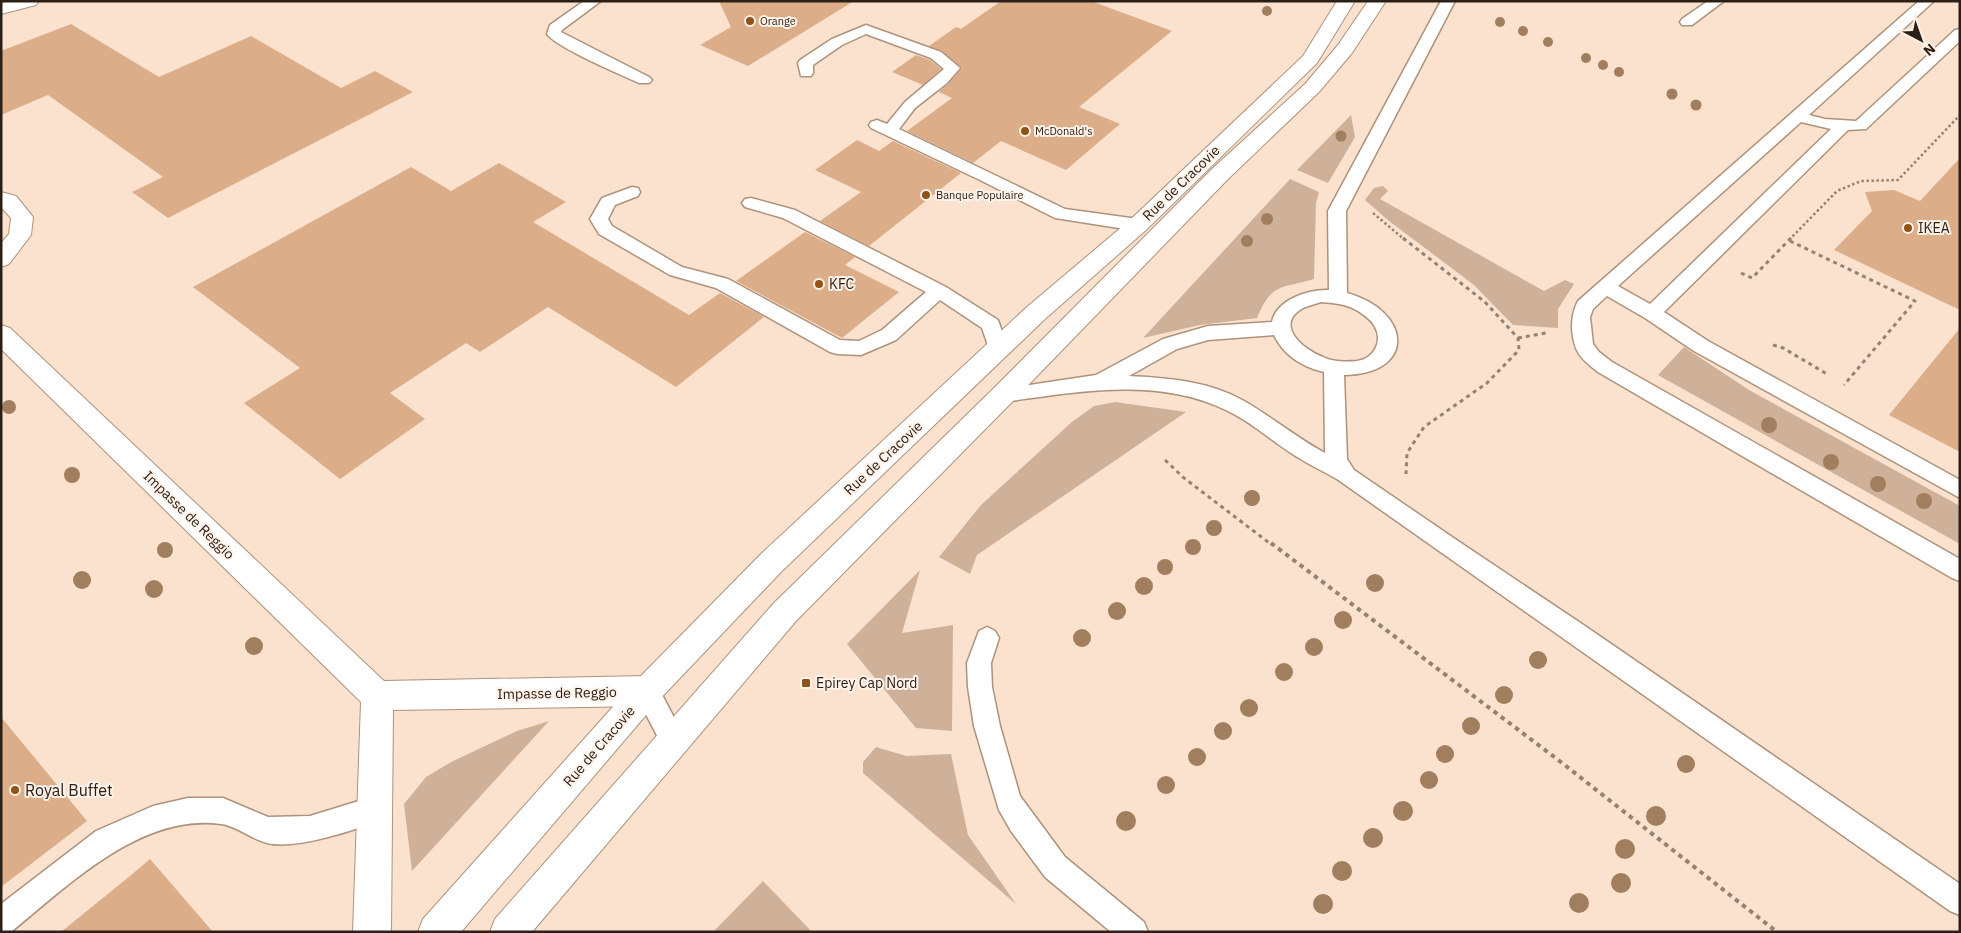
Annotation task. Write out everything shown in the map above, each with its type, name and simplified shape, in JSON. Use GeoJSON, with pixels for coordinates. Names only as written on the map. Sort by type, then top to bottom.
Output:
{"type":"FeatureCollection","features":[{"type":"Feature","properties":{"kind":"main road"},"geometry":{"type":"LineString","coordinates":[[1,9],[30,1]]}},
{"type":"Feature","properties":{"kind":"main road","name":"Rue de Cracovie"},"geometry":{"type":"LineString","coordinates":[[436,932],[647,691],[772,562],[1036,313],[1138,225],[1310,59],[1346,1]]}},
{"type":"Feature","properties":{"kind":"main road","name":"Rue de Cracovie"},"geometry":{"type":"LineString","coordinates":[[508,932],[785,612],[1003,395],[1220,174],[1312,88],[1345,49],[1377,1]]}},
{"type":"Feature","properties":{"kind":"main road"},"geometry":{"type":"LineString","coordinates":[[1,199],[8,201],[22,216],[20,235],[1,259]]}},
{"type":"Feature","properties":{"kind":"main road","name":"Impasse de Reggio"},"geometry":{"type":"LineString","coordinates":[[1,334],[377,696],[647,691]]}},
{"type":"Feature","properties":{"kind":"main road"},"geometry":{"type":"LineString","coordinates":[[372,932],[377,696]]}},
{"type":"Feature","properties":{"kind":"lane"},"geometry":{"type":"LineString","coordinates":[[594,1],[555,28],[554,34],[568,43],[644,80]]}},
{"type":"Feature","properties":{"kind":"lane"},"geometry":{"type":"LineString","coordinates":[[1338,297],[1337,211],[1448,1]]}},
{"type":"Feature","properties":{"kind":"lane"},"geometry":{"type":"LineString","coordinates":[[1687,22],[1717,1]]}},
{"type":"Feature","properties":{"kind":"lane"},"geometry":{"type":"LineString","coordinates":[[1927,1],[1585,306],[1581,317],[1582,345],[1592,357],[1605,367],[1740,446],[1960,570]]}},
{"type":"Feature","properties":{"kind":"lane"},"geometry":{"type":"LineString","coordinates":[[806,73],[805,64],[837,42],[866,29],[936,55],[953,68],[942,80],[883,128],[986,176],[1061,214],[1138,225]]}},
{"type":"Feature","properties":{"kind":"lane"},"geometry":{"type":"LineString","coordinates":[[1796,116],[1842,126],[1860,126],[1960,33]]}},
{"type":"Feature","properties":{"kind":"lane"},"geometry":{"type":"LineString","coordinates":[[1652,312],[1842,126]]}},
{"type":"Feature","properties":{"kind":"lane"},"geometry":{"type":"LineString","coordinates":[[632,192],[608,202],[599,219],[605,230],[676,271],[722,283],[837,347],[861,348],[889,335],[939,291]]}},
{"type":"Feature","properties":{"kind":"lane"},"geometry":{"type":"LineString","coordinates":[[751,203],[789,214],[939,291],[991,326],[998,349]]}},
{"type":"Feature","properties":{"kind":"lane"},"geometry":{"type":"LineString","coordinates":[[1605,287],[1652,312],[1701,346],[1960,490]]}},
{"type":"Feature","properties":{"kind":"lane"},"geometry":{"type":"LineString","coordinates":[[1320,296],[1338,297],[1355,302],[1371,311],[1383,322],[1388,335],[1388,348],[1380,358],[1367,366],[1350,370],[1312,362],[1296,353],[1285,341],[1281,328],[1282,315],[1290,305],[1304,299],[1320,296]]}},
{"type":"Feature","properties":{"kind":"lane"},"geometry":{"type":"LineString","coordinates":[[1100,382],[1170,344],[1208,332],[1281,328]]}},
{"type":"Feature","properties":{"kind":"lane"},"geometry":{"type":"LineString","coordinates":[[1334,368],[1336,460],[1346,475]]}},
{"type":"Feature","properties":{"kind":"lane"},"geometry":{"type":"LineString","coordinates":[[1003,395],[1100,382],[1177,386],[1209,395],[1236,406],[1302,450],[1346,475],[1585,638],[1960,901]]}},
{"type":"Feature","properties":{"kind":"lane"},"geometry":{"type":"LineString","coordinates":[[987,638],[979,664],[980,687],[987,726],[1008,801],[1021,822],[1055,867],[1134,932]]}},
{"type":"Feature","properties":{"kind":"lane"},"geometry":{"type":"LineString","coordinates":[[647,691],[673,741]]}},
{"type":"Feature","properties":{"kind":"lane"},"geometry":{"type":"LineString","coordinates":[[1,922],[75,863],[106,841],[154,819],[188,811],[223,811],[268,830],[310,829],[375,809]]}},
{"type":"Feature","properties":{"kind":"path"},"geometry":{"type":"LineString","coordinates":[[1752,278],[1837,191],[1861,181],[1898,180],[1960,115]]}},
{"type":"Feature","properties":{"kind":"path"},"geometry":{"type":"LineString","coordinates":[[1344,198],[1371,211],[1398,234],[1465,284],[1518,338],[1519,350],[1509,362],[1486,383],[1424,427],[1414,439],[1407,453],[1406,495],[1393,508]]}},
{"type":"Feature","properties":{"kind":"path"},"geometry":{"type":"LineString","coordinates":[[1790,241],[1915,302],[1846,386],[1837,381]]}},
{"type":"Feature","properties":{"kind":"path"},"geometry":{"type":"LineString","coordinates":[[1766,343],[1783,348],[1829,376]]}},
{"type":"Feature","properties":{"kind":"path"},"geometry":{"type":"LineString","coordinates":[[1165,460],[1184,478],[1542,748],[1777,932]]}},
{"type":"Feature","properties":{"kind":"shaded area"},"geometry":{"type":"Polygon","coordinates":[[[1351,115],[1355,137],[1328,183],[1297,170],[1351,115]]]}},
{"type":"Feature","properties":{"kind":"shaded area"},"geometry":{"type":"Polygon","coordinates":[[[1290,179],[1319,192],[1316,203],[1314,279],[1285,286],[1273,292],[1262,306],[1257,318],[1200,325],[1143,338],[1290,179]]]}},
{"type":"Feature","properties":{"kind":"shaded area"},"geometry":{"type":"Polygon","coordinates":[[[1383,186],[1388,191],[1380,199],[1544,291],[1565,280],[1574,284],[1558,309],[1558,328],[1513,325],[1474,285],[1389,221],[1365,200],[1374,188],[1383,186]]]}},
{"type":"Feature","properties":{"kind":"shaded area"},"geometry":{"type":"Polygon","coordinates":[[[1684,347],[1749,390],[1960,506],[1960,544],[1658,375],[1684,347]]]}},
{"type":"Feature","properties":{"kind":"shaded area"},"geometry":{"type":"Polygon","coordinates":[[[1115,402],[1186,412],[977,555],[970,574],[939,557],[981,505],[1072,422],[1094,406],[1115,402]]]}},
{"type":"Feature","properties":{"kind":"shaded area"},"geometry":{"type":"Polygon","coordinates":[[[920,570],[902,633],[953,625],[952,731],[916,728],[847,644],[920,570]]]}},
{"type":"Feature","properties":{"kind":"shaded area"},"geometry":{"type":"Polygon","coordinates":[[[549,721],[412,871],[404,804],[426,777],[453,761],[517,731],[549,721]]]}},
{"type":"Feature","properties":{"kind":"shaded area"},"geometry":{"type":"Polygon","coordinates":[[[876,747],[906,756],[951,754],[968,835],[1016,904],[863,773],[863,762],[876,747]]]}},
{"type":"Feature","properties":{"kind":"shaded area"},"geometry":{"type":"Polygon","coordinates":[[[763,881],[812,932],[713,932],[763,881]]]}},
{"type":"Feature","properties":{"kind":"building","name":"Orange"},"geometry":{"type":"Polygon","coordinates":[[[719,1],[854,1],[748,66],[700,45],[731,27],[719,1]]]}},
{"type":"Feature","properties":{"kind":"building"},"geometry":{"type":"Polygon","coordinates":[[[1001,1],[1091,1],[1172,31],[1079,107],[1120,124],[1066,170],[1001,141],[973,163],[907,131],[952,98],[939,92],[962,68],[942,51],[929,46],[956,27],[961,29],[1001,1]]]}},
{"type":"Feature","properties":{"kind":"building"},"geometry":{"type":"Polygon","coordinates":[[[71,24],[159,77],[251,36],[341,88],[375,71],[413,92],[168,218],[132,192],[163,177],[48,95],[1,115],[1,51],[71,24]]]}},
{"type":"Feature","properties":{"kind":"building"},"geometry":{"type":"Polygon","coordinates":[[[916,55],[930,60],[941,69],[923,85],[892,72],[916,55]]]}},
{"type":"Feature","properties":{"kind":"building"},"geometry":{"type":"Polygon","coordinates":[[[857,140],[879,151],[893,141],[961,173],[869,246],[820,221],[861,192],[815,170],[857,140]]]}},
{"type":"Feature","properties":{"kind":"building","name":"IKEA"},"geometry":{"type":"Polygon","coordinates":[[[1960,158],[1960,310],[1834,250],[1872,211],[1865,192],[1894,190],[1920,201],[1960,158]]]}},
{"type":"Feature","properties":{"kind":"building"},"geometry":{"type":"Polygon","coordinates":[[[499,163],[566,202],[533,222],[689,315],[720,293],[764,317],[676,387],[548,307],[480,352],[466,343],[390,393],[425,419],[340,479],[244,403],[300,368],[193,287],[411,167],[451,191],[499,163]]]}},
{"type":"Feature","properties":{"kind":"building"},"geometry":{"type":"Polygon","coordinates":[[[805,232],[855,257],[845,265],[899,292],[842,338],[736,281],[805,232]]]}},
{"type":"Feature","properties":{"kind":"building"},"geometry":{"type":"Polygon","coordinates":[[[1960,328],[1960,452],[1889,415],[1960,328]]]}},
{"type":"Feature","properties":{"kind":"building"},"geometry":{"type":"Polygon","coordinates":[[[1,717],[87,821],[1,887],[1,717]]]}},
{"type":"Feature","properties":{"kind":"building"},"geometry":{"type":"Polygon","coordinates":[[[150,859],[213,932],[61,932],[130,876],[150,859]]]}},
{"type":"Feature","properties":{"kind":"place","name":"Orange"},"geometry":{"type":"Point","coordinates":[750,21]}},
{"type":"Feature","properties":{"kind":"place","name":"McDonald's"},"geometry":{"type":"Point","coordinates":[1025,131]}},
{"type":"Feature","properties":{"kind":"place","name":"Banque Populaire"},"geometry":{"type":"Point","coordinates":[926,195]}},
{"type":"Feature","properties":{"kind":"place","name":"IKEA"},"geometry":{"type":"Point","coordinates":[1908,228]}},
{"type":"Feature","properties":{"kind":"place","name":"KFC"},"geometry":{"type":"Point","coordinates":[819,284]}},
{"type":"Feature","properties":{"kind":"place","name":"Epirey Cap Nord"},"geometry":{"type":"Point","coordinates":[806,683]}},
{"type":"Feature","properties":{"kind":"place","name":"Royal Buffet"},"geometry":{"type":"Point","coordinates":[15,790]}}]}
